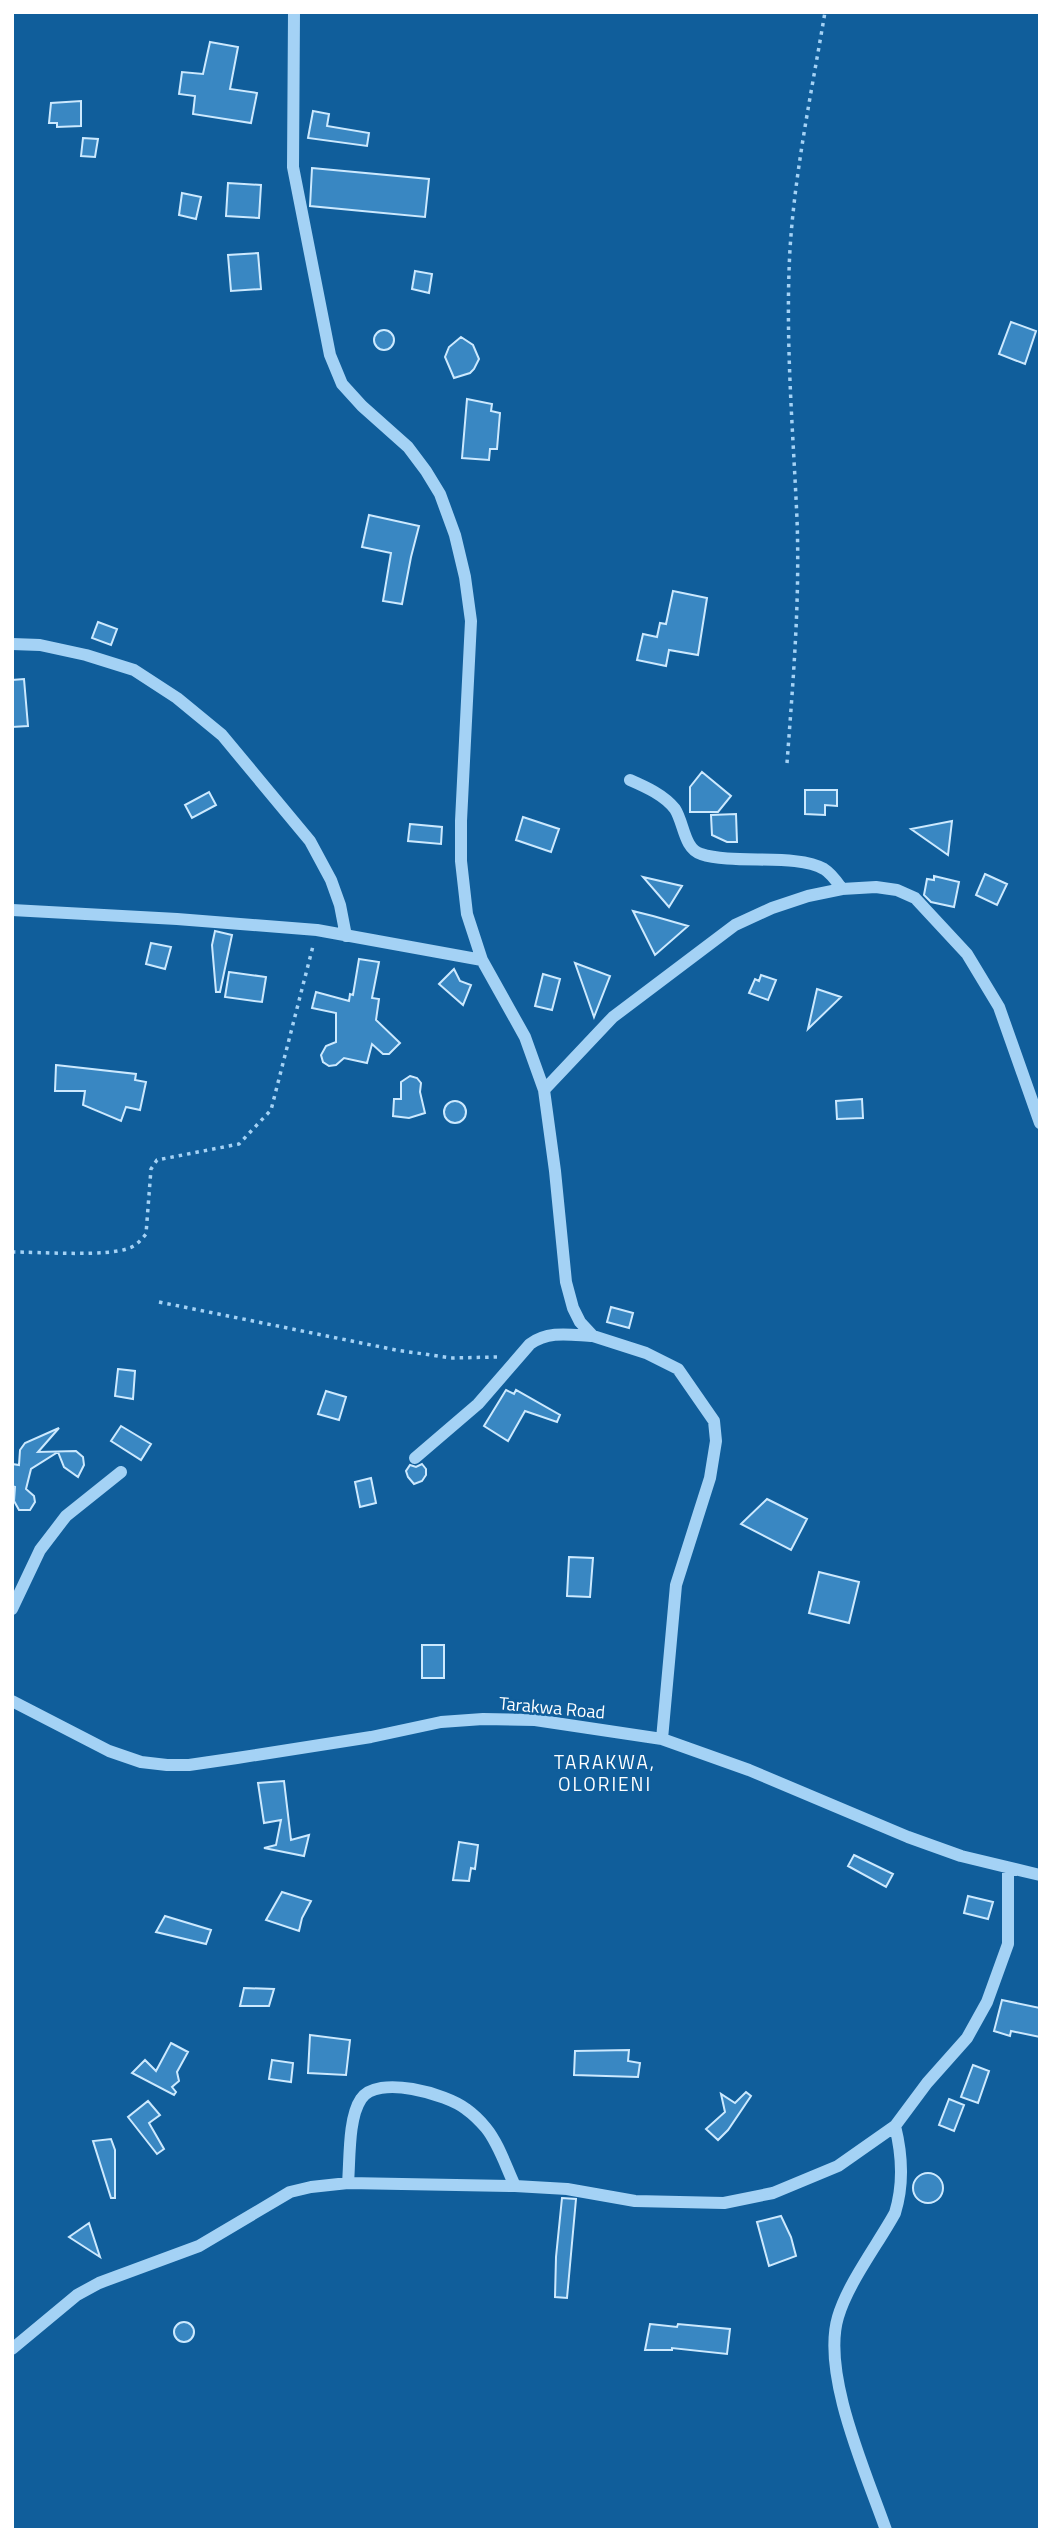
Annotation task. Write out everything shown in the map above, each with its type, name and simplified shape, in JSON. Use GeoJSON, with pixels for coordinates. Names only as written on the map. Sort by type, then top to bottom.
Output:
{"type":"FeatureCollection","features":[{"type":"Feature","properties":{"kind":"street"},"geometry":{"type":"LineString","coordinates":[[294,12],[293,167],[330,355],[342,384],[408,447],[440,494],[455,535],[465,577],[471,621],[461,861],[467,914],[482,960],[525,1037],[544,1090],[566,1282],[573,1308],[580,1322],[593,1336]]}},
{"type":"Feature","properties":{"kind":"street"},"geometry":{"type":"LineString","coordinates":[[12,644],[40,645],[86,655],[134,670],[177,698],[222,735],[310,841],[331,880],[340,905],[346,936]]}},
{"type":"Feature","properties":{"kind":"street"},"geometry":{"type":"LineString","coordinates":[[630,780],[667,801],[676,811],[691,848],[697,853],[723,858],[810,864],[831,874],[842,889]]}},
{"type":"Feature","properties":{"kind":"street"},"geometry":{"type":"LineString","coordinates":[[544,1090],[613,1017],[735,925],[772,908],[808,896],[842,889],[876,887],[897,890],[915,898],[967,954],[999,1007],[1040,1123]]}},
{"type":"Feature","properties":{"kind":"street"},"geometry":{"type":"LineString","coordinates":[[12,910],[317,930],[482,960]]}},
{"type":"Feature","properties":{"kind":"street"},"geometry":{"type":"LineString","coordinates":[[415,1458],[478,1404],[530,1344],[541,1336],[593,1336],[646,1353],[678,1369],[714,1421],[716,1441],[710,1478],[676,1585],[662,1739]]}},
{"type":"Feature","properties":{"kind":"street"},"geometry":{"type":"LineString","coordinates":[[12,1609],[40,1550],[66,1516],[121,1472]]}},
{"type":"Feature","properties":{"kind":"street","name":"Tarakwa Road"},"geometry":{"type":"LineString","coordinates":[[12,1701],[109,1751],[141,1762],[167,1765],[189,1765],[371,1737],[441,1722],[483,1719],[535,1720],[662,1739],[761,1775],[908,1837],[961,1856],[1040,1875]]}},
{"type":"Feature","properties":{"kind":"street"},"geometry":{"type":"LineString","coordinates":[[12,2349],[77,2295],[99,2283],[199,2246],[290,2192],[311,2186],[348,2183],[515,2186],[567,2189],[635,2201],[724,2203],[773,2193],[838,2166],[895,2126],[927,2083],[967,2038],[987,2002],[1007,1944],[1008,1869]]}},
{"type":"Feature","properties":{"kind":"street"},"geometry":{"type":"LineString","coordinates":[[348,2183],[355,2110],[363,2095],[391,2086],[439,2096],[465,2108],[486,2129],[515,2186]]}},
{"type":"Feature","properties":{"kind":"street"},"geometry":{"type":"LineString","coordinates":[[887,2530],[855,2444],[834,2352],[838,2317],[895,2213],[898,2202],[902,2153],[895,2126]]}},
{"type":"Feature","properties":{"kind":"path"},"geometry":{"type":"LineString","coordinates":[[787,763],[796,638],[797,520],[791,444],[788,326],[790,246],[825,12]]}},
{"type":"Feature","properties":{"kind":"path"},"geometry":{"type":"LineString","coordinates":[[12,1252],[111,1252],[128,1249],[141,1241],[146,1234],[151,1169],[157,1160],[239,1144],[260,1124],[271,1110],[317,930]]}},
{"type":"Feature","properties":{"kind":"path"},"geometry":{"type":"LineString","coordinates":[[159,1302],[396,1350],[451,1358],[520,1357]]}},
{"type":"Feature","properties":{"kind":"building"},"geometry":{"type":"Polygon","coordinates":[[[210,42],[238,47],[230,89],[257,93],[251,123],[193,114],[195,96],[179,94],[182,72],[203,74],[210,42]]]}},
{"type":"Feature","properties":{"kind":"building"},"geometry":{"type":"Polygon","coordinates":[[[81,101],[81,126],[57,127],[57,123],[49,123],[51,103],[81,101]]]}},
{"type":"Feature","properties":{"kind":"building"},"geometry":{"type":"Polygon","coordinates":[[[313,111],[329,114],[327,126],[369,133],[367,146],[308,138],[313,111]]]}},
{"type":"Feature","properties":{"kind":"building"},"geometry":{"type":"Polygon","coordinates":[[[83,138],[98,139],[95,157],[81,156],[83,138]]]}},
{"type":"Feature","properties":{"kind":"building"},"geometry":{"type":"Polygon","coordinates":[[[312,168],[429,179],[425,217],[310,206],[312,168]]]}},
{"type":"Feature","properties":{"kind":"building"},"geometry":{"type":"Polygon","coordinates":[[[228,183],[261,185],[259,218],[226,216],[228,183]]]}},
{"type":"Feature","properties":{"kind":"building"},"geometry":{"type":"Polygon","coordinates":[[[182,193],[201,197],[196,219],[179,215],[182,193]]]}},
{"type":"Feature","properties":{"kind":"building"},"geometry":{"type":"Polygon","coordinates":[[[258,253],[261,289],[231,291],[228,255],[258,253]]]}},
{"type":"Feature","properties":{"kind":"building"},"geometry":{"type":"Polygon","coordinates":[[[415,271],[432,274],[429,293],[412,289],[415,271]]]}},
{"type":"Feature","properties":{"kind":"building"},"geometry":{"type":"Polygon","coordinates":[[[1011,322],[1036,331],[1025,364],[999,354],[1011,322]]]}},
{"type":"Feature","properties":{"kind":"building"},"geometry":{"type":"Polygon","coordinates":[[[384,330],[391,333],[394,340],[391,347],[384,350],[377,347],[374,340],[377,333],[384,330]]]}},
{"type":"Feature","properties":{"kind":"building"},"geometry":{"type":"Polygon","coordinates":[[[461,337],[473,345],[479,359],[470,373],[454,378],[445,357],[449,347],[461,337]]]}},
{"type":"Feature","properties":{"kind":"building"},"geometry":{"type":"Polygon","coordinates":[[[467,399],[492,404],[491,411],[500,413],[497,449],[490,449],[489,460],[462,458],[467,399]]]}},
{"type":"Feature","properties":{"kind":"building"},"geometry":{"type":"Polygon","coordinates":[[[369,515],[419,526],[402,604],[383,601],[391,553],[362,547],[369,515]]]}},
{"type":"Feature","properties":{"kind":"building"},"geometry":{"type":"Polygon","coordinates":[[[673,591],[707,598],[698,655],[669,650],[666,666],[637,660],[643,634],[657,637],[660,623],[666,624],[673,591]]]}},
{"type":"Feature","properties":{"kind":"building"},"geometry":{"type":"Polygon","coordinates":[[[98,622],[117,629],[111,645],[92,638],[98,622]]]}},
{"type":"Feature","properties":{"kind":"building"},"geometry":{"type":"Polygon","coordinates":[[[24,679],[28,726],[12,727],[12,680],[24,679]]]}},
{"type":"Feature","properties":{"kind":"building"},"geometry":{"type":"Polygon","coordinates":[[[702,772],[731,796],[718,812],[690,812],[690,787],[702,772]]]}},
{"type":"Feature","properties":{"kind":"building"},"geometry":{"type":"Polygon","coordinates":[[[805,790],[837,790],[837,806],[825,805],[825,815],[805,814],[805,790]]]}},
{"type":"Feature","properties":{"kind":"building"},"geometry":{"type":"Polygon","coordinates":[[[209,792],[216,805],[192,818],[185,805],[209,792]]]}},
{"type":"Feature","properties":{"kind":"building"},"geometry":{"type":"Polygon","coordinates":[[[736,814],[737,842],[727,842],[712,835],[711,815],[736,814]]]}},
{"type":"Feature","properties":{"kind":"building"},"geometry":{"type":"Polygon","coordinates":[[[523,817],[559,829],[551,852],[516,840],[523,817]]]}},
{"type":"Feature","properties":{"kind":"building"},"geometry":{"type":"Polygon","coordinates":[[[952,821],[948,855],[911,829],[952,821]]]}},
{"type":"Feature","properties":{"kind":"building"},"geometry":{"type":"Polygon","coordinates":[[[410,824],[442,827],[441,844],[408,841],[410,824]]]}},
{"type":"Feature","properties":{"kind":"building"},"geometry":{"type":"Polygon","coordinates":[[[985,874],[1007,884],[997,905],[976,895],[985,874]]]}},
{"type":"Feature","properties":{"kind":"building"},"geometry":{"type":"Polygon","coordinates":[[[934,876],[959,882],[954,907],[931,902],[924,895],[927,879],[934,880],[934,876]]]}},
{"type":"Feature","properties":{"kind":"building"},"geometry":{"type":"Polygon","coordinates":[[[643,877],[682,886],[669,907],[643,877]]]}},
{"type":"Feature","properties":{"kind":"building"},"geometry":{"type":"Polygon","coordinates":[[[633,911],[653,916],[688,926],[655,955],[633,911]]]}},
{"type":"Feature","properties":{"kind":"building"},"geometry":{"type":"Polygon","coordinates":[[[215,931],[232,935],[220,992],[216,992],[212,945],[215,931]]]}},
{"type":"Feature","properties":{"kind":"building"},"geometry":{"type":"Polygon","coordinates":[[[151,943],[171,947],[165,969],[146,964],[151,943]]]}},
{"type":"Feature","properties":{"kind":"building"},"geometry":{"type":"Polygon","coordinates":[[[359,959],[379,962],[372,998],[379,999],[376,1020],[400,1043],[389,1054],[383,1054],[372,1044],[367,1063],[344,1058],[336,1065],[329,1066],[323,1062],[321,1055],[326,1046],[336,1042],[336,1013],[312,1008],[316,992],[349,1001],[350,994],[353,995],[359,959]]]}},
{"type":"Feature","properties":{"kind":"building"},"geometry":{"type":"Polygon","coordinates":[[[575,963],[610,976],[594,1017],[587,997],[575,963]]]}},
{"type":"Feature","properties":{"kind":"building"},"geometry":{"type":"Polygon","coordinates":[[[454,969],[460,981],[471,985],[463,1005],[439,984],[454,969]]]}},
{"type":"Feature","properties":{"kind":"building"},"geometry":{"type":"Polygon","coordinates":[[[229,972],[266,977],[262,1002],[225,997],[229,972]]]}},
{"type":"Feature","properties":{"kind":"building"},"geometry":{"type":"Polygon","coordinates":[[[543,974],[560,979],[552,1010],[535,1006],[543,974]]]}},
{"type":"Feature","properties":{"kind":"building"},"geometry":{"type":"Polygon","coordinates":[[[761,975],[776,980],[768,1000],[749,993],[755,979],[759,981],[761,975]]]}},
{"type":"Feature","properties":{"kind":"building"},"geometry":{"type":"Polygon","coordinates":[[[817,989],[841,997],[808,1029],[817,989]]]}},
{"type":"Feature","properties":{"kind":"building"},"geometry":{"type":"Polygon","coordinates":[[[56,1065],[136,1074],[135,1080],[146,1082],[140,1110],[126,1107],[121,1121],[83,1105],[85,1091],[55,1091],[56,1065]]]}},
{"type":"Feature","properties":{"kind":"building"},"geometry":{"type":"Polygon","coordinates":[[[410,1076],[421,1083],[420,1092],[425,1113],[409,1118],[393,1116],[394,1099],[401,1099],[401,1082],[410,1076]]]}},
{"type":"Feature","properties":{"kind":"building"},"geometry":{"type":"Polygon","coordinates":[[[862,1099],[863,1118],[837,1119],[836,1101],[862,1099]]]}},
{"type":"Feature","properties":{"kind":"building"},"geometry":{"type":"Polygon","coordinates":[[[455,1101],[463,1104],[466,1112],[463,1120],[455,1123],[447,1120],[444,1112],[447,1104],[455,1101]]]}},
{"type":"Feature","properties":{"kind":"building"},"geometry":{"type":"Polygon","coordinates":[[[611,1307],[633,1313],[629,1328],[607,1322],[611,1307]]]}},
{"type":"Feature","properties":{"kind":"building"},"geometry":{"type":"Polygon","coordinates":[[[118,1369],[135,1371],[133,1399],[115,1396],[118,1369]]]}},
{"type":"Feature","properties":{"kind":"building"},"geometry":{"type":"Polygon","coordinates":[[[506,1390],[514,1394],[516,1390],[560,1415],[557,1422],[525,1411],[508,1441],[484,1426],[506,1390]]]}},
{"type":"Feature","properties":{"kind":"building"},"geometry":{"type":"Polygon","coordinates":[[[326,1391],[346,1397],[339,1420],[318,1414],[326,1391]]]}},
{"type":"Feature","properties":{"kind":"building"},"geometry":{"type":"Polygon","coordinates":[[[121,1426],[151,1444],[141,1460],[111,1441],[121,1426]]]}},
{"type":"Feature","properties":{"kind":"building"},"geometry":{"type":"Polygon","coordinates":[[[59,1428],[38,1452],[76,1451],[83,1457],[84,1465],[78,1477],[64,1467],[58,1452],[31,1469],[26,1489],[34,1496],[35,1502],[30,1510],[19,1510],[14,1501],[12,1464],[19,1465],[20,1450],[25,1443],[59,1428]]]}},
{"type":"Feature","properties":{"kind":"building"},"geometry":{"type":"Polygon","coordinates":[[[422,1464],[426,1475],[422,1481],[414,1484],[406,1471],[410,1465],[416,1467],[422,1464]]]}},
{"type":"Feature","properties":{"kind":"building"},"geometry":{"type":"Polygon","coordinates":[[[371,1478],[376,1503],[360,1507],[355,1482],[371,1478]]]}},
{"type":"Feature","properties":{"kind":"building"},"geometry":{"type":"Polygon","coordinates":[[[767,1499],[807,1519],[791,1550],[741,1524],[767,1499]]]}},
{"type":"Feature","properties":{"kind":"building"},"geometry":{"type":"Polygon","coordinates":[[[569,1557],[593,1558],[590,1597],[567,1596],[569,1557]]]}},
{"type":"Feature","properties":{"kind":"building"},"geometry":{"type":"Polygon","coordinates":[[[819,1572],[859,1582],[849,1623],[809,1613],[819,1572]]]}},
{"type":"Feature","properties":{"kind":"building"},"geometry":{"type":"Polygon","coordinates":[[[422,1645],[444,1645],[444,1678],[422,1678],[422,1645]]]}},
{"type":"Feature","properties":{"kind":"building"},"geometry":{"type":"Polygon","coordinates":[[[284,1781],[291,1840],[309,1835],[304,1856],[264,1848],[276,1845],[281,1820],[264,1823],[258,1783],[284,1781]]]}},
{"type":"Feature","properties":{"kind":"building"},"geometry":{"type":"Polygon","coordinates":[[[459,1842],[478,1845],[475,1869],[471,1868],[469,1881],[453,1880],[459,1842]]]}},
{"type":"Feature","properties":{"kind":"building"},"geometry":{"type":"Polygon","coordinates":[[[854,1855],[893,1874],[886,1887],[848,1866],[854,1855]]]}},
{"type":"Feature","properties":{"kind":"building"},"geometry":{"type":"Polygon","coordinates":[[[282,1892],[311,1901],[299,1931],[266,1920],[282,1892]]]}},
{"type":"Feature","properties":{"kind":"building"},"geometry":{"type":"Polygon","coordinates":[[[968,1896],[993,1902],[988,1919],[964,1913],[968,1896]]]}},
{"type":"Feature","properties":{"kind":"building"},"geometry":{"type":"Polygon","coordinates":[[[165,1916],[211,1930],[206,1944],[156,1932],[165,1916]]]}},
{"type":"Feature","properties":{"kind":"building"},"geometry":{"type":"Polygon","coordinates":[[[244,1988],[274,1989],[269,2006],[240,2006],[244,1988]]]}},
{"type":"Feature","properties":{"kind":"building"},"geometry":{"type":"Polygon","coordinates":[[[1002,2000],[1040,2008],[1040,2037],[1011,2031],[1010,2036],[994,2031],[1002,2000]]]}},
{"type":"Feature","properties":{"kind":"building"},"geometry":{"type":"Polygon","coordinates":[[[310,2035],[350,2040],[346,2075],[308,2073],[310,2035]]]}},
{"type":"Feature","properties":{"kind":"building"},"geometry":{"type":"Polygon","coordinates":[[[171,2043],[188,2052],[177,2072],[179,2081],[172,2087],[176,2092],[174,2095],[132,2073],[145,2060],[156,2071],[171,2043]]]}},
{"type":"Feature","properties":{"kind":"building"},"geometry":{"type":"Polygon","coordinates":[[[629,2050],[628,2061],[640,2063],[638,2077],[574,2075],[575,2051],[629,2050]]]}},
{"type":"Feature","properties":{"kind":"building"},"geometry":{"type":"Polygon","coordinates":[[[272,2060],[293,2063],[291,2082],[269,2079],[272,2060]]]}},
{"type":"Feature","properties":{"kind":"building"},"geometry":{"type":"Polygon","coordinates":[[[973,2065],[989,2071],[978,2103],[961,2097],[973,2065]]]}},
{"type":"Feature","properties":{"kind":"building"},"geometry":{"type":"Polygon","coordinates":[[[746,2092],[751,2096],[718,2140],[706,2129],[725,2112],[721,2094],[735,2103],[746,2092]]]}},
{"type":"Feature","properties":{"kind":"building"},"geometry":{"type":"Polygon","coordinates":[[[949,2099],[964,2105],[954,2131],[939,2125],[949,2099]]]}},
{"type":"Feature","properties":{"kind":"building"},"geometry":{"type":"Polygon","coordinates":[[[148,2101],[160,2115],[149,2123],[164,2149],[157,2154],[128,2117],[148,2101]]]}},
{"type":"Feature","properties":{"kind":"building"},"geometry":{"type":"Polygon","coordinates":[[[111,2139],[115,2150],[115,2198],[111,2198],[93,2141],[111,2139]]]}},
{"type":"Feature","properties":{"kind":"building"},"geometry":{"type":"Polygon","coordinates":[[[928,2173],[939,2177],[943,2188],[939,2199],[928,2203],[917,2199],[913,2188],[917,2177],[928,2173]]]}},
{"type":"Feature","properties":{"kind":"building"},"geometry":{"type":"Polygon","coordinates":[[[562,2198],[576,2199],[567,2298],[555,2297],[562,2198]]]}},
{"type":"Feature","properties":{"kind":"building"},"geometry":{"type":"Polygon","coordinates":[[[781,2216],[796,2256],[769,2266],[757,2222],[781,2216]]]}},
{"type":"Feature","properties":{"kind":"building"},"geometry":{"type":"Polygon","coordinates":[[[89,2223],[100,2257],[69,2237],[89,2223]]]}},
{"type":"Feature","properties":{"kind":"building"},"geometry":{"type":"Polygon","coordinates":[[[184,2322],[191,2325],[194,2332],[191,2339],[184,2342],[177,2339],[174,2332],[177,2325],[184,2322]]]}},
{"type":"Feature","properties":{"kind":"building"},"geometry":{"type":"Polygon","coordinates":[[[650,2324],[730,2329],[727,2354],[672,2348],[645,2350],[650,2324]]]}},
{"type":"Feature","properties":{"kind":"district","name":"TARAKWA, OLORIENI"},"geometry":{"type":"Point","coordinates":[605,1773]}}]}
